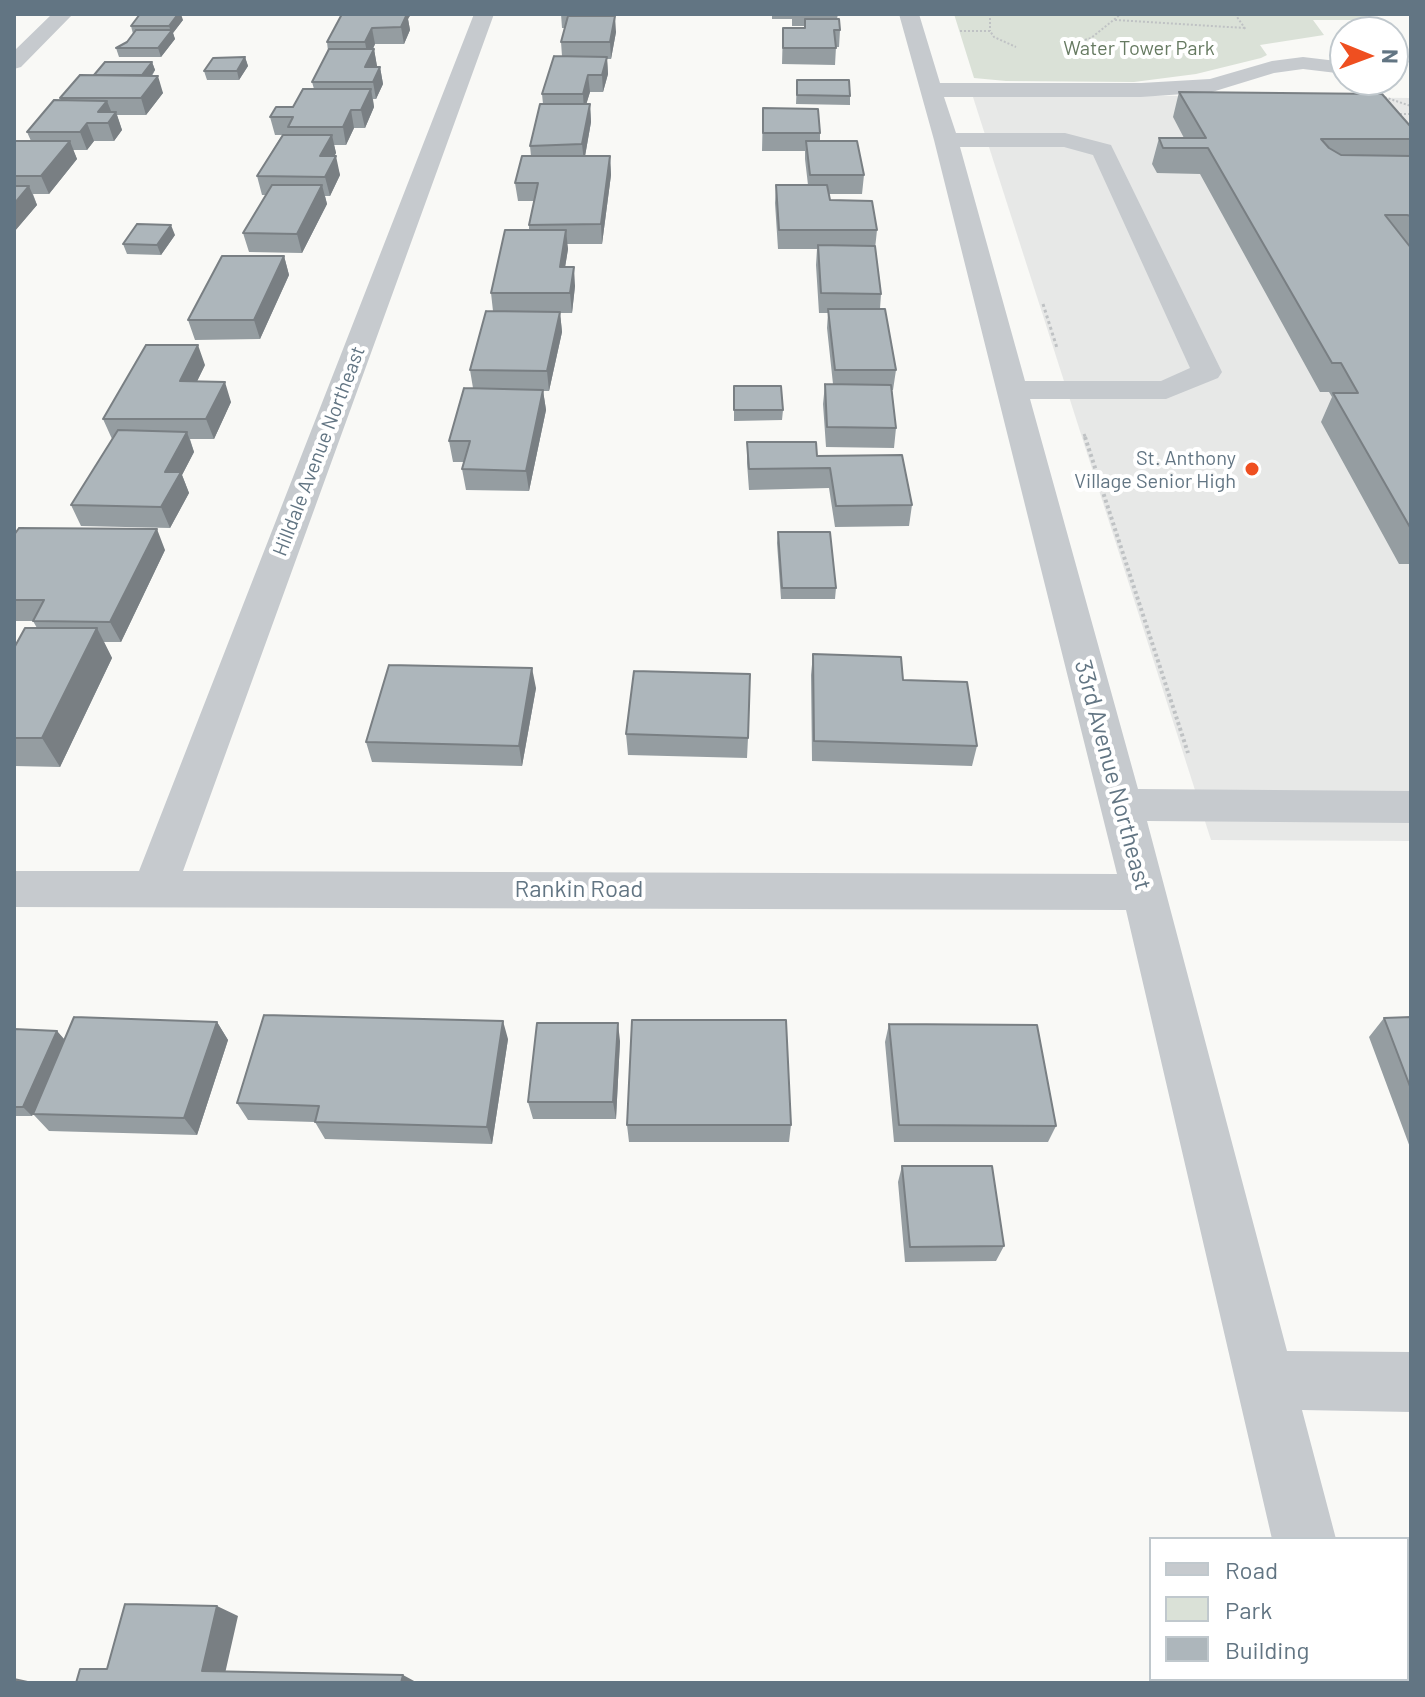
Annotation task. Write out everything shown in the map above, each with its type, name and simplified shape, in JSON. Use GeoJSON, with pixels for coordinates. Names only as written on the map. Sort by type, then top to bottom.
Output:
{"type":"FeatureCollection","features":[{"type":"Feature","properties":{"kind":"street"},"geometry":{"type":"LineString","coordinates":[[14,63],[63,14]]}},
{"type":"Feature","properties":{"kind":"street","name":"Hilldale Avenue Northeast"},"geometry":{"type":"LineString","coordinates":[[155,887],[484,14]]}},
{"type":"Feature","properties":{"kind":"street","name":"33rd Avenue Northeast"},"geometry":{"type":"LineString","coordinates":[[909,14],[946,140],[1144,892],[1262,1380],[1303,1537]]}},
{"type":"Feature","properties":{"kind":"street"},"geometry":{"type":"LineString","coordinates":[[1141,90],[1212,85],[1272,67],[1303,63],[1329,66]]}},
{"type":"Feature","properties":{"kind":"street"},"geometry":{"type":"LineString","coordinates":[[931,90],[1267,91]]}},
{"type":"Feature","properties":{"kind":"street"},"geometry":{"type":"LineString","coordinates":[[946,140],[1065,140],[1103,150],[1207,372],[1166,390],[1010,390]]}},
{"type":"Feature","properties":{"kind":"street"},"geometry":{"type":"LineString","coordinates":[[1121,805],[1411,807]]}},
{"type":"Feature","properties":{"kind":"street","name":"Rankin Road"},"geometry":{"type":"LineString","coordinates":[[14,889],[1144,892]]}},
{"type":"Feature","properties":{"kind":"street"},"geometry":{"type":"LineString","coordinates":[[1262,1380],[1411,1382]]}},
{"type":"Feature","properties":{"kind":"path"},"geometry":{"type":"LineString","coordinates":[[990,14],[990,31],[994,37],[1025,49]]}},
{"type":"Feature","properties":{"kind":"path"},"geometry":{"type":"LineString","coordinates":[[1056,48],[1091,38],[1121,14]]}},
{"type":"Feature","properties":{"kind":"path"},"geometry":{"type":"LineString","coordinates":[[1114,20],[1245,28]]}},
{"type":"Feature","properties":{"kind":"path"},"geometry":{"type":"LineString","coordinates":[[955,31],[990,31]]}},
{"type":"Feature","properties":{"kind":"path"},"geometry":{"type":"LineString","coordinates":[[1380,96],[1411,106]]}},
{"type":"Feature","properties":{"kind":"shaded area","name":"St. Anthony Village Senior High"},"geometry":{"type":"Polygon","coordinates":[[[972,94],[1411,98],[1411,841],[1211,840],[972,94]]]}},
{"type":"Feature","properties":{"kind":"green space","name":"Water Tower Park"},"geometry":{"type":"Polygon","coordinates":[[[954,14],[1367,16],[1329,16],[1329,20],[1313,20],[1324,35],[1260,45],[1267,55],[1261,58],[1196,74],[1134,82],[974,78],[954,14]]]}},
{"type":"Feature","properties":{"kind":"building"},"geometry":{"type":"Polygon","coordinates":[[[140,14],[178,14],[169,26],[131,26],[140,14]]]}},
{"type":"Feature","properties":{"kind":"building"},"geometry":{"type":"Polygon","coordinates":[[[342,14],[407,14],[401,27],[372,28],[365,42],[327,42],[342,14]]]}},
{"type":"Feature","properties":{"kind":"building"},"geometry":{"type":"Polygon","coordinates":[[[568,16],[615,16],[610,42],[561,42],[568,16]]]}},
{"type":"Feature","properties":{"kind":"building"},"geometry":{"type":"Polygon","coordinates":[[[805,19],[839,19],[840,30],[834,30],[836,48],[783,48],[783,28],[805,28],[805,19]]]}},
{"type":"Feature","properties":{"kind":"building"},"geometry":{"type":"Polygon","coordinates":[[[136,30],[172,30],[158,48],[116,48],[127,42],[136,30]]]}},
{"type":"Feature","properties":{"kind":"building"},"geometry":{"type":"Polygon","coordinates":[[[329,49],[374,49],[365,67],[380,67],[373,82],[312,82],[329,49]]]}},
{"type":"Feature","properties":{"kind":"building"},"geometry":{"type":"Polygon","coordinates":[[[554,56],[607,57],[602,75],[588,75],[583,94],[542,94],[554,56]]]}},
{"type":"Feature","properties":{"kind":"building"},"geometry":{"type":"Polygon","coordinates":[[[245,57],[237,71],[204,71],[213,58],[245,57]]]}},
{"type":"Feature","properties":{"kind":"building"},"geometry":{"type":"Polygon","coordinates":[[[105,62],[152,62],[142,75],[94,75],[105,62]]]}},
{"type":"Feature","properties":{"kind":"building"},"geometry":{"type":"Polygon","coordinates":[[[80,75],[158,76],[141,98],[60,98],[80,75]]]}},
{"type":"Feature","properties":{"kind":"building"},"geometry":{"type":"Polygon","coordinates":[[[797,80],[849,80],[850,96],[797,95],[797,80]]]}},
{"type":"Feature","properties":{"kind":"building"},"geometry":{"type":"Polygon","coordinates":[[[303,89],[371,89],[361,110],[351,110],[343,127],[288,127],[293,117],[270,117],[276,107],[293,107],[303,89]]]}},
{"type":"Feature","properties":{"kind":"building"},"geometry":{"type":"Polygon","coordinates":[[[1179,92],[1384,96],[1411,127],[1411,139],[1321,139],[1341,155],[1411,156],[1411,216],[1385,215],[1411,248],[1411,529],[1333,393],[1358,393],[1341,363],[1332,363],[1208,148],[1163,148],[1159,138],[1206,138],[1179,92]]]}},
{"type":"Feature","properties":{"kind":"building"},"geometry":{"type":"Polygon","coordinates":[[[54,100],[107,101],[98,112],[116,112],[108,123],[87,123],[80,132],[27,132],[54,100]]]}},
{"type":"Feature","properties":{"kind":"building"},"geometry":{"type":"Polygon","coordinates":[[[540,104],[590,104],[582,144],[530,146],[540,104]]]}},
{"type":"Feature","properties":{"kind":"building"},"geometry":{"type":"Polygon","coordinates":[[[763,108],[818,109],[820,133],[763,133],[763,108]]]}},
{"type":"Feature","properties":{"kind":"building"},"geometry":{"type":"Polygon","coordinates":[[[283,135],[332,135],[320,156],[336,156],[325,177],[257,176],[283,135]]]}},
{"type":"Feature","properties":{"kind":"building"},"geometry":{"type":"Polygon","coordinates":[[[15,141],[70,141],[41,176],[14,176],[15,141]]]}},
{"type":"Feature","properties":{"kind":"building"},"geometry":{"type":"Polygon","coordinates":[[[806,141],[857,141],[864,175],[810,175],[806,141]]]}},
{"type":"Feature","properties":{"kind":"building"},"geometry":{"type":"Polygon","coordinates":[[[522,156],[610,156],[601,224],[529,225],[538,183],[515,183],[522,156]]]}},
{"type":"Feature","properties":{"kind":"building"},"geometry":{"type":"Polygon","coordinates":[[[272,185],[322,185],[297,234],[243,233],[272,185]]]}},
{"type":"Feature","properties":{"kind":"building"},"geometry":{"type":"Polygon","coordinates":[[[776,185],[827,185],[830,200],[872,201],[877,230],[779,230],[776,185]]]}},
{"type":"Feature","properties":{"kind":"building"},"geometry":{"type":"Polygon","coordinates":[[[14,186],[29,186],[14,204],[14,186]]]}},
{"type":"Feature","properties":{"kind":"building"},"geometry":{"type":"Polygon","coordinates":[[[137,224],[171,225],[157,245],[123,244],[137,224]]]}},
{"type":"Feature","properties":{"kind":"building"},"geometry":{"type":"Polygon","coordinates":[[[505,230],[566,230],[560,267],[574,267],[570,293],[491,293],[505,230]]]}},
{"type":"Feature","properties":{"kind":"building"},"geometry":{"type":"Polygon","coordinates":[[[818,245],[875,246],[881,294],[821,293],[818,245]]]}},
{"type":"Feature","properties":{"kind":"building"},"geometry":{"type":"Polygon","coordinates":[[[222,256],[284,256],[254,320],[188,320],[222,256]]]}},
{"type":"Feature","properties":{"kind":"building"},"geometry":{"type":"Polygon","coordinates":[[[828,309],[885,309],[896,370],[835,370],[828,309]]]}},
{"type":"Feature","properties":{"kind":"building"},"geometry":{"type":"Polygon","coordinates":[[[486,311],[560,312],[547,371],[470,370],[486,311]]]}},
{"type":"Feature","properties":{"kind":"building"},"geometry":{"type":"Polygon","coordinates":[[[146,345],[198,345],[180,381],[225,382],[206,419],[103,419],[146,345]]]}},
{"type":"Feature","properties":{"kind":"building"},"geometry":{"type":"Polygon","coordinates":[[[825,384],[891,385],[896,428],[827,427],[825,384]]]}},
{"type":"Feature","properties":{"kind":"building"},"geometry":{"type":"Polygon","coordinates":[[[734,386],[781,386],[783,410],[734,410],[734,386]]]}},
{"type":"Feature","properties":{"kind":"building"},"geometry":{"type":"Polygon","coordinates":[[[464,388],[543,390],[526,471],[462,469],[470,441],[449,441],[464,388]]]}},
{"type":"Feature","properties":{"kind":"building"},"geometry":{"type":"Polygon","coordinates":[[[118,430],[187,432],[165,472],[181,472],[161,507],[71,505],[118,430]]]}},
{"type":"Feature","properties":{"kind":"building"},"geometry":{"type":"Polygon","coordinates":[[[747,442],[816,442],[817,456],[902,455],[912,505],[836,506],[830,468],[749,469],[747,442]]]}},
{"type":"Feature","properties":{"kind":"building"},"geometry":{"type":"Polygon","coordinates":[[[19,528],[157,529],[110,622],[33,621],[44,600],[14,600],[14,535],[19,528]]]}},
{"type":"Feature","properties":{"kind":"building"},"geometry":{"type":"Polygon","coordinates":[[[778,532],[830,532],[836,588],[782,588],[778,532]]]}},
{"type":"Feature","properties":{"kind":"building"},"geometry":{"type":"Polygon","coordinates":[[[25,628],[97,628],[42,738],[14,738],[14,648],[25,628]]]}},
{"type":"Feature","properties":{"kind":"building"},"geometry":{"type":"Polygon","coordinates":[[[813,654],[901,657],[903,680],[967,682],[977,746],[814,741],[813,654]]]}},
{"type":"Feature","properties":{"kind":"building"},"geometry":{"type":"Polygon","coordinates":[[[389,665],[532,668],[519,746],[366,742],[389,665]]]}},
{"type":"Feature","properties":{"kind":"building"},"geometry":{"type":"Polygon","coordinates":[[[634,671],[750,674],[748,738],[626,734],[634,671]]]}},
{"type":"Feature","properties":{"kind":"building"},"geometry":{"type":"Polygon","coordinates":[[[264,1015],[503,1021],[487,1127],[315,1122],[319,1106],[237,1103],[264,1015]]]}},
{"type":"Feature","properties":{"kind":"building"},"geometry":{"type":"Polygon","coordinates":[[[74,1017],[217,1022],[184,1118],[33,1114],[74,1017]]]}},
{"type":"Feature","properties":{"kind":"building"},"geometry":{"type":"Polygon","coordinates":[[[1411,1017],[1411,1089],[1384,1018],[1411,1017]]]}},
{"type":"Feature","properties":{"kind":"building"},"geometry":{"type":"Polygon","coordinates":[[[632,1020],[786,1020],[791,1125],[627,1125],[632,1020]]]}},
{"type":"Feature","properties":{"kind":"building"},"geometry":{"type":"Polygon","coordinates":[[[537,1023],[618,1023],[613,1102],[528,1102],[537,1023]]]}},
{"type":"Feature","properties":{"kind":"building"},"geometry":{"type":"Polygon","coordinates":[[[889,1024],[1037,1025],[1056,1126],[899,1125],[889,1024]]]}},
{"type":"Feature","properties":{"kind":"building"},"geometry":{"type":"Polygon","coordinates":[[[14,1029],[57,1031],[23,1107],[14,1107],[14,1029]]]}},
{"type":"Feature","properties":{"kind":"building"},"geometry":{"type":"Polygon","coordinates":[[[902,1166],[992,1166],[1004,1246],[910,1247],[902,1166]]]}},
{"type":"Feature","properties":{"kind":"building"},"geometry":{"type":"Polygon","coordinates":[[[125,1604],[217,1606],[202,1671],[403,1675],[401,1683],[76,1683],[80,1669],[107,1669],[125,1604]]]}},
{"type":"Feature","properties":{"kind":"place","name":"St. Anthony Village Senior High"},"geometry":{"type":"Point","coordinates":[1252,469]}}]}
